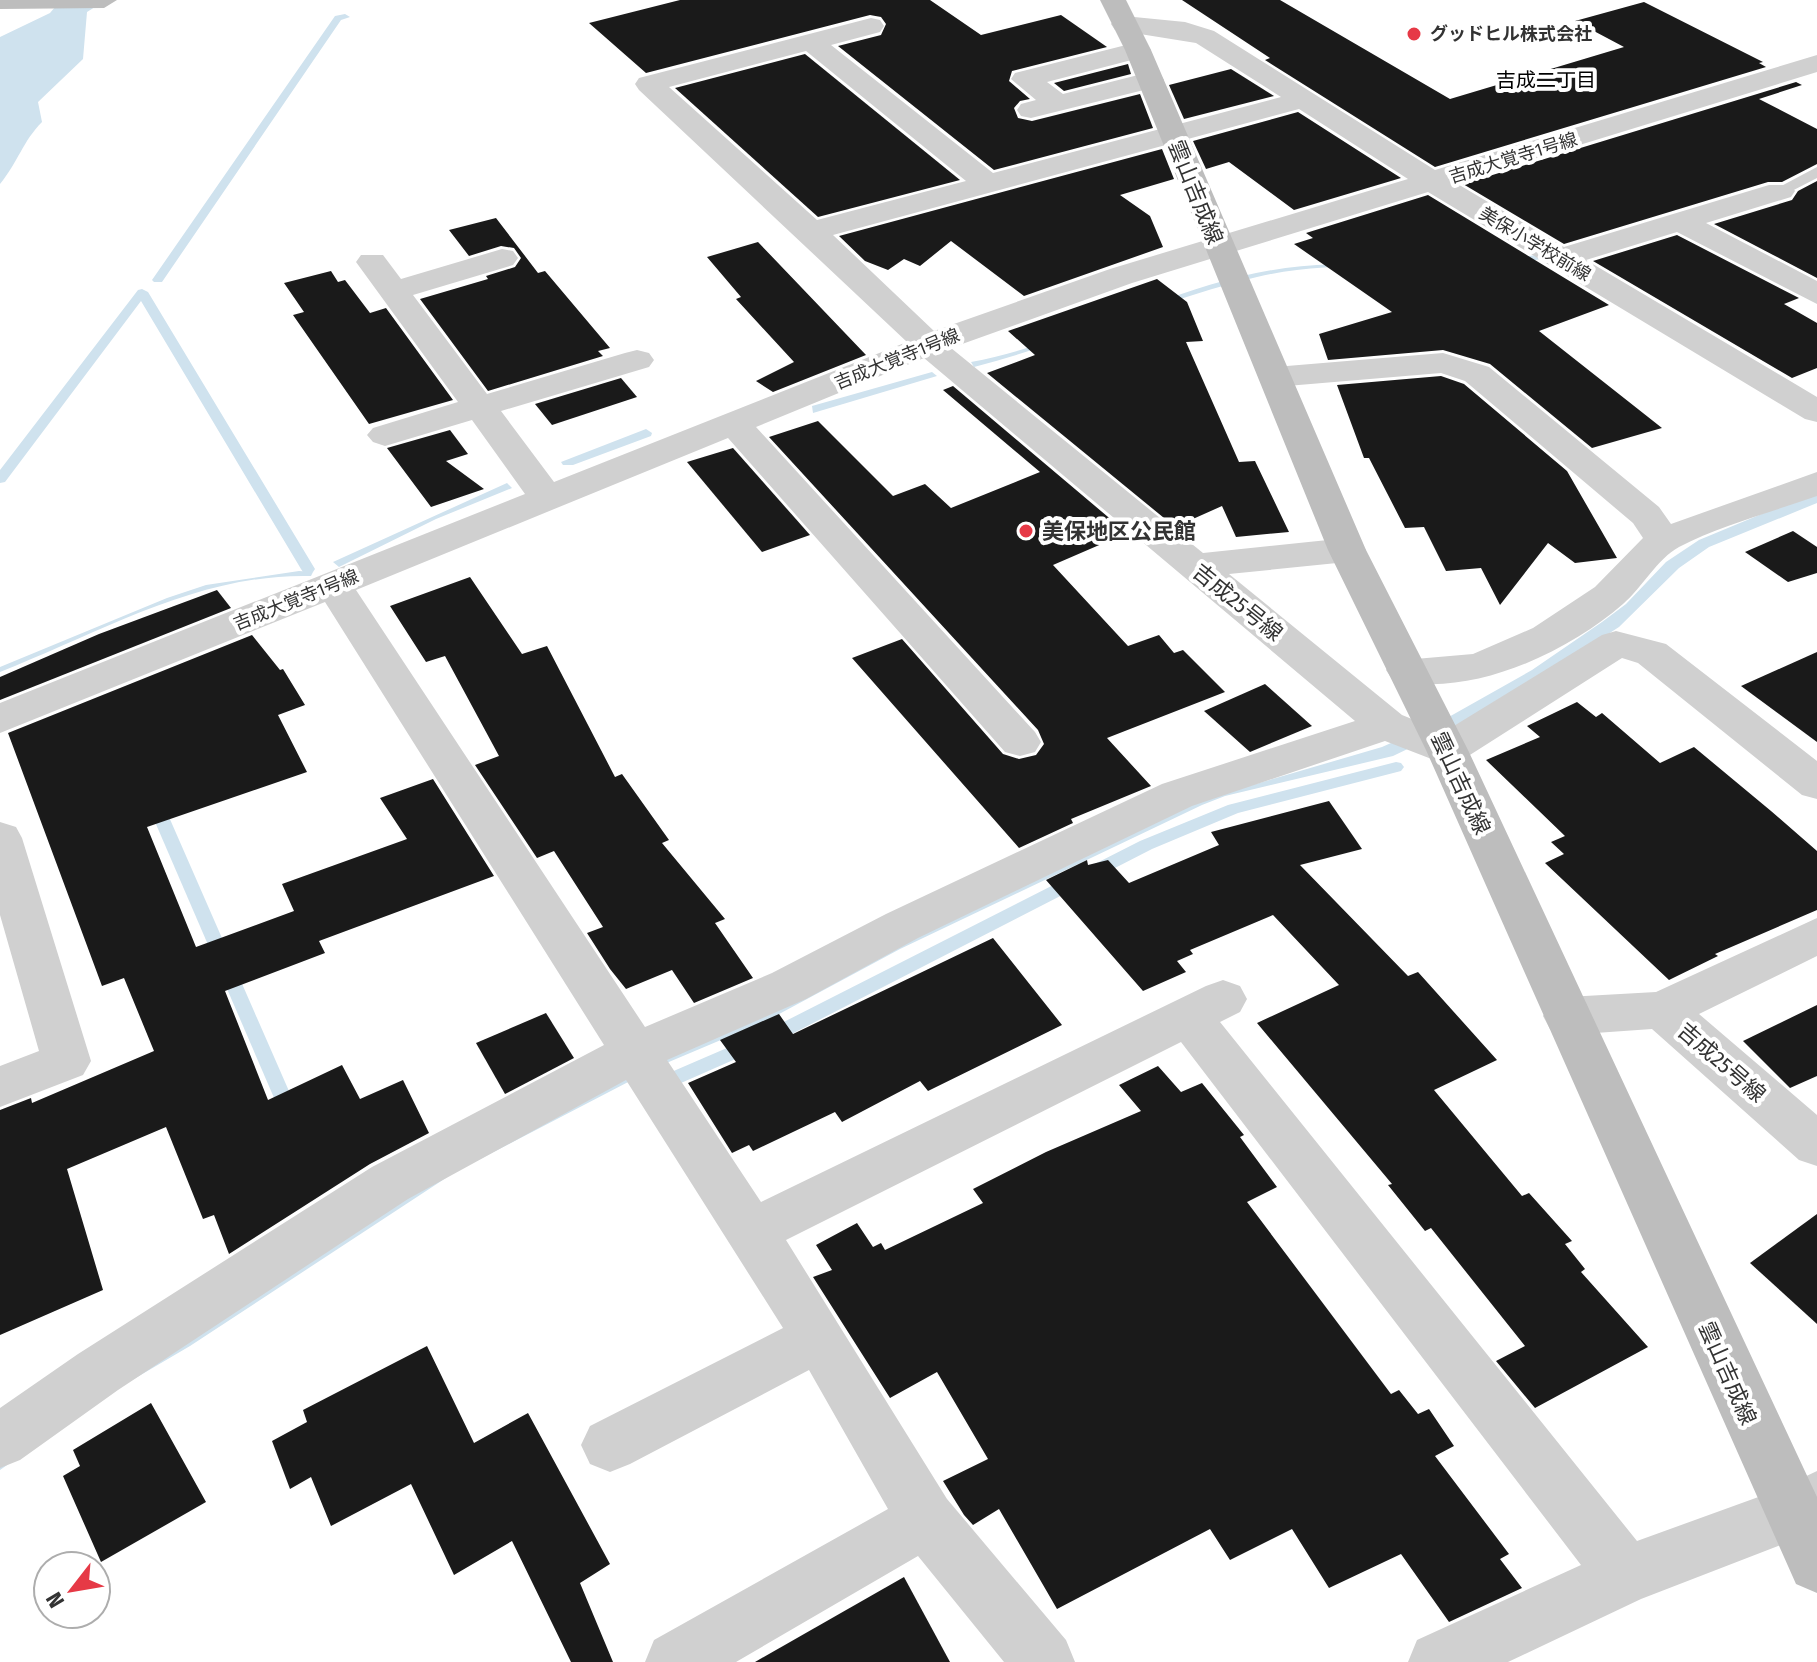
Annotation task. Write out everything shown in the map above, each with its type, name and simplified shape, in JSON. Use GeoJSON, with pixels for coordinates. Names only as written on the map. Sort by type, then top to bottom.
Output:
{"type":"FeatureCollection","features":[{"type":"Feature","properties":{"kind":"street"},"geometry":{"type":"LineString","coordinates":[[0,1],[104,0]]}},
{"type":"Feature","properties":{"kind":"street"},"geometry":{"type":"LineString","coordinates":[[811,42],[871,26]]}},
{"type":"Feature","properties":{"kind":"street","name":"美保小学校前線"},"geometry":{"type":"LineString","coordinates":[[1131,38],[1185,30],[1205,37],[1433,182],[1809,399]]}},
{"type":"Feature","properties":{"kind":"street"},"geometry":{"type":"LineString","coordinates":[[1058,103],[1025,79],[1131,38]]}},
{"type":"Feature","properties":{"kind":"street"},"geometry":{"type":"LineString","coordinates":[[1021,112],[1058,103],[1131,38]]}},
{"type":"Feature","properties":{"kind":"street","name":"雲山吉成線"},"geometry":{"type":"LineString","coordinates":[[1131,38],[1347,550],[1447,750],[1567,1016],[1809,1525]]}},
{"type":"Feature","properties":{"kind":"street"},"geometry":{"type":"LineString","coordinates":[[811,42],[988,184]]}},
{"type":"Feature","properties":{"kind":"street","name":"吉成25号線"},"geometry":{"type":"LineString","coordinates":[[811,42],[649,84],[811,231],[945,360],[1387,725],[1447,750]]}},
{"type":"Feature","properties":{"kind":"street","name":"吉成大覚寺1号線"},"geometry":{"type":"LineString","coordinates":[[0,719],[930,344],[1218,246],[1817,63]]}},
{"type":"Feature","properties":{"kind":"street"},"geometry":{"type":"LineString","coordinates":[[811,231],[1302,100]]}},
{"type":"Feature","properties":{"kind":"street"},"geometry":{"type":"LineString","coordinates":[[1560,258],[1780,191]]}},
{"type":"Feature","properties":{"kind":"street"},"geometry":{"type":"LineString","coordinates":[[1681,222],[1817,294]]}},
{"type":"Feature","properties":{"kind":"street"},"geometry":{"type":"LineString","coordinates":[[393,291],[502,258]]}},
{"type":"Feature","properties":{"kind":"street"},"geometry":{"type":"LineString","coordinates":[[372,262],[548,499]]}},
{"type":"Feature","properties":{"kind":"street"},"geometry":{"type":"LineString","coordinates":[[385,435],[637,360]]}},
{"type":"Feature","properties":{"kind":"street"},"geometry":{"type":"LineString","coordinates":[[1275,377],[1443,363],[1477,374],[1646,515],[1663,540]]}},
{"type":"Feature","properties":{"kind":"street"},"geometry":{"type":"LineString","coordinates":[[735,424],[1020,742]]}},
{"type":"Feature","properties":{"kind":"street"},"geometry":{"type":"LineString","coordinates":[[1406,670],[1479,667],[1547,637],[1609,596],[1663,540],[1817,483]]}},
{"type":"Feature","properties":{"kind":"street"},"geometry":{"type":"LineString","coordinates":[[1195,566],[1347,550]]}},
{"type":"Feature","properties":{"kind":"street"},"geometry":{"type":"LineString","coordinates":[[333,584],[819,1337],[926,1519],[1044,1662]]}},
{"type":"Feature","properties":{"kind":"street"},"geometry":{"type":"LineString","coordinates":[[1447,750],[1616,644],[1652,653],[1817,784]]}},
{"type":"Feature","properties":{"kind":"street"},"geometry":{"type":"LineString","coordinates":[[0,1441],[98,1372],[234,1287],[390,1183],[633,1053],[789,986],[902,926],[1177,795],[1387,725]]}},
{"type":"Feature","properties":{"kind":"street"},"geometry":{"type":"LineString","coordinates":[[0,838],[66,1061],[0,1087]]}},
{"type":"Feature","properties":{"kind":"street"},"geometry":{"type":"LineString","coordinates":[[1662,1010],[1817,936]]}},
{"type":"Feature","properties":{"kind":"street"},"geometry":{"type":"LineString","coordinates":[[752,1232],[1205,1008],[1626,1575]]}},
{"type":"Feature","properties":{"kind":"street","name":"吉成25号線"},"geometry":{"type":"LineString","coordinates":[[1567,1016],[1662,1010],[1817,1145]]}},
{"type":"Feature","properties":{"kind":"street"},"geometry":{"type":"LineString","coordinates":[[610,1445],[819,1337]]}},
{"type":"Feature","properties":{"kind":"street"},"geometry":{"type":"LineString","coordinates":[[676,1662],[926,1519]]}},
{"type":"Feature","properties":{"kind":"street"},"geometry":{"type":"LineString","coordinates":[[1439,1662],[1626,1575],[1809,1525]]}},
{"type":"Feature","properties":{"kind":"lane"},"geometry":{"type":"LineString","coordinates":[[1780,191],[1817,172]]}},
{"type":"Feature","properties":{"kind":"water"},"geometry":{"type":"Polygon","coordinates":[[[61,0],[106,0],[87,12],[83,59],[38,102],[42,122],[0,184],[0,37],[50,13],[61,0]]]}},
{"type":"Feature","properties":{"kind":"water"},"geometry":{"type":"Polygon","coordinates":[[[1535,255],[1541,259],[1470,266],[1328,267],[1257,277],[1186,297],[1010,357],[974,367],[971,362],[1043,343],[1184,293],[1256,273],[1291,267],[1466,262],[1535,255]]]}},
{"type":"Feature","properties":{"kind":"water"},"geometry":{"type":"Polygon","coordinates":[[[932,372],[937,376],[813,413],[812,406],[932,372]]]}},
{"type":"Feature","properties":{"kind":"water"},"geometry":{"type":"Polygon","coordinates":[[[507,483],[512,488],[436,519],[339,567],[333,562],[507,483]]]}},
{"type":"Feature","properties":{"kind":"water"},"geometry":{"type":"Polygon","coordinates":[[[1817,491],[1817,503],[1709,547],[1679,568],[1619,627],[1517,693],[1466,721],[1393,756],[1225,796],[1202,805],[900,949],[768,1020],[657,1067],[455,1172],[190,1346],[110,1393],[0,1470],[0,1452],[401,1184],[1143,817],[1382,747],[1447,718],[1532,670],[1602,622],[1626,604],[1666,562],[1699,540],[1817,491]]]}},
{"type":"Feature","properties":{"kind":"water"},"geometry":{"type":"Polygon","coordinates":[[[299,571],[313,572],[311,576],[229,584],[190,595],[151,608],[0,672],[0,667],[167,598],[206,585],[299,571]]]}},
{"type":"Feature","properties":{"kind":"building"},"geometry":{"type":"Polygon","coordinates":[[[680,0],[930,0],[981,35],[1061,15],[1107,47],[1012,71],[1009,81],[1030,99],[1020,101],[1014,108],[1018,118],[1032,121],[1140,94],[1153,128],[994,170],[838,46],[881,35],[886,24],[881,17],[870,15],[646,73],[589,23],[680,0]]]}},
{"type":"Feature","properties":{"kind":"building"},"geometry":{"type":"Polygon","coordinates":[[[1182,0],[1280,0],[1450,99],[1624,47],[1575,21],[1644,2],[1763,62],[1759,63],[1766,67],[1435,167],[1265,60],[1270,58],[1182,0]]]}},
{"type":"Feature","properties":{"kind":"building"},"geometry":{"type":"Polygon","coordinates":[[[805,54],[960,180],[818,217],[675,88],[805,54]]]}},
{"type":"Feature","properties":{"kind":"building"},"geometry":{"type":"Polygon","coordinates":[[[1128,64],[1131,74],[1064,91],[1054,83],[1128,64]]]}},
{"type":"Feature","properties":{"kind":"building"},"geometry":{"type":"Polygon","coordinates":[[[1231,69],[1274,96],[1184,119],[1169,85],[1231,69]]]}},
{"type":"Feature","properties":{"kind":"building"},"geometry":{"type":"Polygon","coordinates":[[[1796,82],[1802,85],[1759,99],[1817,129],[1817,164],[1782,182],[1768,182],[1564,244],[1463,184],[1796,82]]]}},
{"type":"Feature","properties":{"kind":"building"},"geometry":{"type":"Polygon","coordinates":[[[1298,112],[1401,178],[1294,210],[1229,162],[1206,169],[1193,141],[1298,112]]]}},
{"type":"Feature","properties":{"kind":"building"},"geometry":{"type":"Polygon","coordinates":[[[1162,149],[1174,179],[1120,195],[1150,216],[1163,247],[1024,296],[951,241],[920,266],[904,259],[888,270],[865,261],[839,236],[1162,149]]]}},
{"type":"Feature","properties":{"kind":"building"},"geometry":{"type":"Polygon","coordinates":[[[1817,181],[1817,278],[1714,224],[1792,200],[1798,191],[1817,181]]]}},
{"type":"Feature","properties":{"kind":"building"},"geometry":{"type":"Polygon","coordinates":[[[1428,195],[1609,305],[1539,331],[1662,428],[1592,448],[1490,364],[1443,350],[1328,360],[1319,334],[1392,312],[1294,244],[1313,238],[1306,233],[1428,195]]]}},
{"type":"Feature","properties":{"kind":"building"},"geometry":{"type":"Polygon","coordinates":[[[496,218],[538,273],[545,271],[610,348],[598,351],[603,356],[488,391],[420,299],[488,279],[486,276],[515,267],[521,258],[514,248],[501,246],[469,256],[449,230],[496,218]]]}},
{"type":"Feature","properties":{"kind":"building"},"geometry":{"type":"Polygon","coordinates":[[[1677,235],[1799,298],[1784,304],[1817,323],[1817,368],[1792,378],[1593,261],[1677,235]]]}},
{"type":"Feature","properties":{"kind":"building"},"geometry":{"type":"Polygon","coordinates":[[[758,242],[866,355],[773,392],[756,381],[794,362],[736,299],[741,297],[707,257],[758,242]]]}},
{"type":"Feature","properties":{"kind":"building"},"geometry":{"type":"Polygon","coordinates":[[[331,271],[338,282],[345,280],[370,313],[386,308],[453,400],[369,424],[293,315],[304,312],[284,283],[331,271]]]}},
{"type":"Feature","properties":{"kind":"building"},"geometry":{"type":"Polygon","coordinates":[[[1157,279],[1187,302],[1203,341],[1186,342],[1239,462],[1255,461],[1289,532],[1236,537],[1222,506],[1175,527],[987,373],[1035,355],[1008,331],[1157,279]]]}},
{"type":"Feature","properties":{"kind":"building"},"geometry":{"type":"Polygon","coordinates":[[[1441,376],[1464,384],[1567,471],[1617,558],[1575,563],[1548,543],[1500,605],[1481,568],[1446,571],[1424,527],[1405,528],[1369,458],[1364,458],[1337,385],[1441,376]]]}},
{"type":"Feature","properties":{"kind":"building"},"geometry":{"type":"Polygon","coordinates":[[[621,378],[637,397],[552,425],[535,404],[621,378]]]}},
{"type":"Feature","properties":{"kind":"building"},"geometry":{"type":"Polygon","coordinates":[[[953,386],[1127,533],[1053,565],[1128,646],[1159,635],[1174,653],[1183,650],[1225,692],[1107,738],[1151,786],[1071,819],[1073,823],[1019,848],[852,658],[902,639],[1003,754],[1019,759],[1036,755],[1044,744],[1038,730],[769,437],[818,421],[893,496],[925,484],[951,508],[1040,472],[943,390],[953,386]]]}},
{"type":"Feature","properties":{"kind":"building"},"geometry":{"type":"Polygon","coordinates":[[[450,430],[468,454],[446,461],[484,489],[431,507],[387,448],[450,430]]]}},
{"type":"Feature","properties":{"kind":"building"},"geometry":{"type":"Polygon","coordinates":[[[733,448],[810,535],[762,552],[687,462],[733,448]]]}},
{"type":"Feature","properties":{"kind":"building"},"geometry":{"type":"Polygon","coordinates":[[[1793,531],[1817,547],[1817,573],[1788,582],[1745,552],[1793,531]]]}},
{"type":"Feature","properties":{"kind":"building"},"geometry":{"type":"Polygon","coordinates":[[[470,577],[522,654],[547,646],[615,777],[622,774],[669,840],[662,843],[725,919],[715,923],[753,978],[694,1003],[672,970],[626,989],[610,969],[587,933],[603,927],[554,851],[537,858],[475,765],[499,756],[445,656],[426,662],[390,606],[470,577]]]}},
{"type":"Feature","properties":{"kind":"building"},"geometry":{"type":"Polygon","coordinates":[[[217,590],[231,608],[0,700],[0,677],[99,634],[217,590]]]}},
{"type":"Feature","properties":{"kind":"building"},"geometry":{"type":"Polygon","coordinates":[[[252,635],[280,670],[283,669],[305,705],[278,715],[307,772],[147,827],[196,947],[294,911],[282,884],[407,839],[380,798],[433,779],[494,876],[319,941],[325,953],[225,991],[268,1100],[342,1065],[360,1099],[403,1080],[429,1133],[370,1164],[229,1254],[214,1215],[203,1219],[166,1127],[67,1169],[103,1290],[0,1335],[0,1110],[31,1098],[32,1103],[154,1051],[124,978],[102,986],[8,733],[252,635]]]}},
{"type":"Feature","properties":{"kind":"building"},"geometry":{"type":"Polygon","coordinates":[[[1817,652],[1817,742],[1741,686],[1817,652]]]}},
{"type":"Feature","properties":{"kind":"building"},"geometry":{"type":"Polygon","coordinates":[[[1265,684],[1312,726],[1250,752],[1204,711],[1265,684]]]}},
{"type":"Feature","properties":{"kind":"building"},"geometry":{"type":"Polygon","coordinates":[[[1577,702],[1596,717],[1602,713],[1660,763],[1694,747],[1771,811],[1817,851],[1817,910],[1715,954],[1718,956],[1669,980],[1545,863],[1564,854],[1551,842],[1565,836],[1486,760],[1540,737],[1527,726],[1577,702]]]}},
{"type":"Feature","properties":{"kind":"building"},"geometry":{"type":"Polygon","coordinates":[[[1329,801],[1362,849],[1300,865],[1408,976],[1418,972],[1497,1060],[1434,1090],[1522,1196],[1529,1193],[1572,1241],[1565,1244],[1585,1269],[1581,1272],[1648,1347],[1535,1408],[1496,1361],[1525,1346],[1431,1228],[1425,1231],[1388,1185],[1392,1184],[1257,1023],[1339,985],[1273,915],[1190,950],[1193,954],[1177,961],[1186,972],[1143,991],[1046,880],[1087,860],[1088,865],[1108,860],[1129,883],[1219,845],[1211,832],[1329,801]]]}},
{"type":"Feature","properties":{"kind":"building"},"geometry":{"type":"Polygon","coordinates":[[[993,938],[1062,1025],[928,1091],[920,1081],[842,1122],[835,1112],[753,1151],[749,1145],[732,1153],[688,1083],[736,1062],[720,1040],[779,1014],[793,1034],[993,938]]]}},
{"type":"Feature","properties":{"kind":"building"},"geometry":{"type":"Polygon","coordinates":[[[1817,1005],[1817,1076],[1790,1088],[1743,1041],[1817,1005]]]}},
{"type":"Feature","properties":{"kind":"building"},"geometry":{"type":"Polygon","coordinates":[[[546,1013],[574,1058],[505,1094],[476,1043],[546,1013]]]}},
{"type":"Feature","properties":{"kind":"building"},"geometry":{"type":"Polygon","coordinates":[[[1158,1066],[1181,1092],[1202,1083],[1244,1135],[1240,1137],[1277,1187],[1247,1202],[1391,1394],[1399,1390],[1418,1414],[1429,1409],[1454,1446],[1435,1456],[1509,1554],[1500,1559],[1522,1588],[1449,1622],[1401,1554],[1329,1588],[1292,1529],[1230,1560],[1210,1529],[1057,1609],[999,1509],[973,1525],[964,1515],[943,1481],[988,1459],[937,1372],[890,1398],[813,1277],[832,1270],[816,1245],[857,1223],[873,1247],[881,1243],[885,1250],[983,1203],[973,1189],[1046,1152],[1141,1111],[1119,1085],[1158,1066]]]}},
{"type":"Feature","properties":{"kind":"building"},"geometry":{"type":"Polygon","coordinates":[[[1817,1214],[1817,1324],[1750,1263],[1817,1214]]]}},
{"type":"Feature","properties":{"kind":"building"},"geometry":{"type":"Polygon","coordinates":[[[427,1346],[474,1443],[528,1413],[610,1564],[580,1583],[613,1662],[571,1662],[512,1541],[454,1575],[411,1484],[331,1526],[311,1477],[290,1489],[272,1441],[307,1422],[303,1410],[427,1346]]]}},
{"type":"Feature","properties":{"kind":"building"},"geometry":{"type":"Polygon","coordinates":[[[151,1403],[206,1502],[112,1556],[112,1550],[96,1550],[63,1476],[80,1466],[73,1450],[151,1403]]]}},
{"type":"Feature","properties":{"kind":"building"},"geometry":{"type":"Polygon","coordinates":[[[904,1577],[950,1662],[755,1662],[904,1577]]]}},
{"type":"Feature","properties":{"kind":"waterway"},"geometry":{"type":"LineString","coordinates":[[158,280],[338,18],[345,17]]}},
{"type":"Feature","properties":{"kind":"waterway"},"geometry":{"type":"LineString","coordinates":[[0,479],[142,292],[308,569]]}},
{"type":"Feature","properties":{"kind":"waterway"},"geometry":{"type":"LineString","coordinates":[[568,462],[646,433]]}},
{"type":"Feature","properties":{"kind":"waterway"},"geometry":{"type":"LineString","coordinates":[[772,1036],[1146,845],[1234,809],[1396,767]]}},
{"type":"Feature","properties":{"kind":"waterway"},"geometry":{"type":"LineString","coordinates":[[154,801],[290,1114]]}},
{"type":"Feature","properties":{"kind":"waterway"},"geometry":{"type":"LineString","coordinates":[[675,1078],[750,1045]]}},
{"type":"Feature","properties":{"kind":"place","name":"グッドヒル株式会社"},"geometry":{"type":"Point","coordinates":[1414,34]}},
{"type":"Feature","properties":{"kind":"place","name":"美保地区公民館"},"geometry":{"type":"Point","coordinates":[1026,531]}},
{"type":"Feature","properties":{"kind":"district","name":"吉成二丁目"},"geometry":{"type":"Point","coordinates":[1546,80]}}]}
